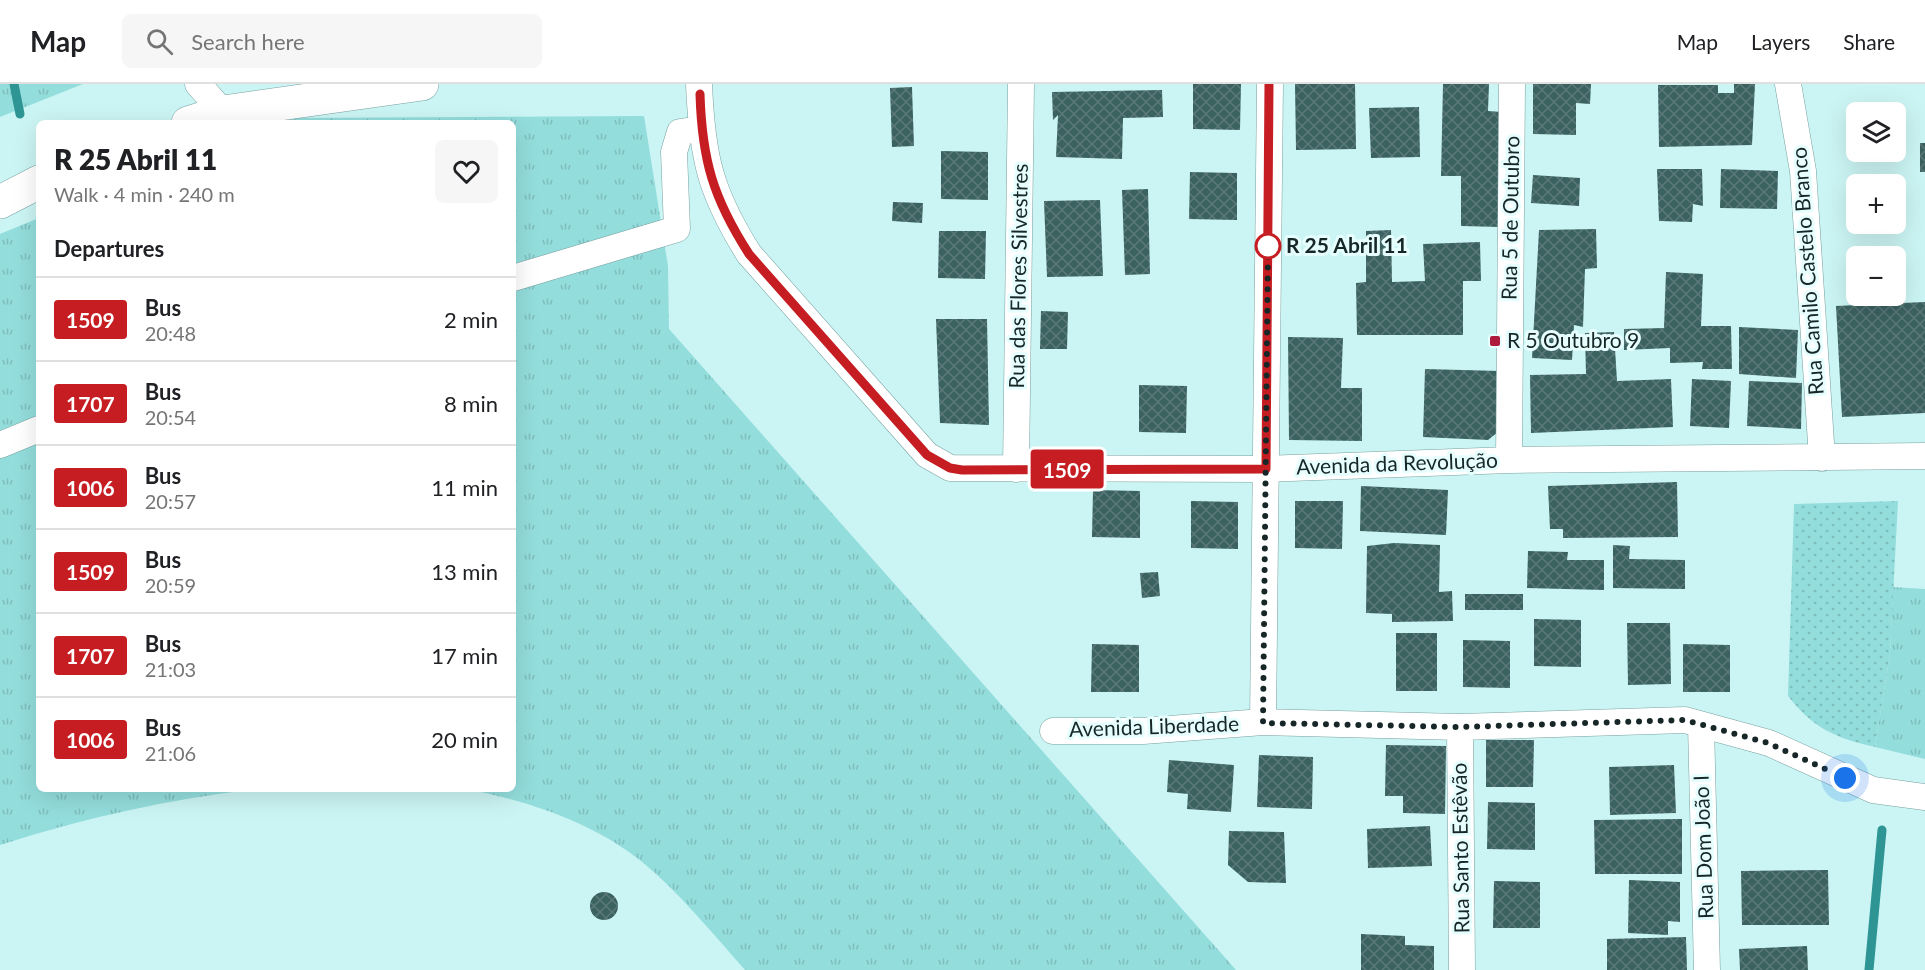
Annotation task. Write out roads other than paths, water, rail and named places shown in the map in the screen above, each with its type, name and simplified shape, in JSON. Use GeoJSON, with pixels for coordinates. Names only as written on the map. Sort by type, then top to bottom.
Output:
{"type":"FeatureCollection","features":[{"type":"Feature","properties":{"kind":"street"},"geometry":{"type":"LineString","coordinates":[[198,84],[223,112]]}},
{"type":"Feature","properties":{"kind":"street"},"geometry":{"type":"LineString","coordinates":[[198,120],[223,112],[422,84]]}},
{"type":"Feature","properties":{"kind":"street","name":"Avenida da Revolução"},"geometry":{"type":"LineString","coordinates":[[699,84],[701,129],[709,173],[725,216],[749,254],[927,455],[956,469],[1266,469],[1509,460],[1925,456]]}},
{"type":"Feature","properties":{"kind":"street","name":"Rua das Flores Silvestres"},"geometry":{"type":"LineString","coordinates":[[1016,468],[1021,84]]}},
{"type":"Feature","properties":{"kind":"street"},"geometry":{"type":"LineString","coordinates":[[1263,723],[1269,84]]}},
{"type":"Feature","properties":{"kind":"street","name":"Rua 5 de Outubro"},"geometry":{"type":"LineString","coordinates":[[1509,460],[1512,84]]}},
{"type":"Feature","properties":{"kind":"street","name":"Rua Camilo Castelo Branco"},"geometry":{"type":"LineString","coordinates":[[1788,84],[1803,171],[1822,458]]}},
{"type":"Feature","properties":{"kind":"street"},"geometry":{"type":"LineString","coordinates":[[516,277],[677,229],[674,152],[680,132],[701,129]]}},
{"type":"Feature","properties":{"kind":"street"},"geometry":{"type":"LineString","coordinates":[[0,202],[36,184]]}},
{"type":"Feature","properties":{"kind":"street"},"geometry":{"type":"LineString","coordinates":[[0,445],[36,430]]}},
{"type":"Feature","properties":{"kind":"street","name":"Avenida Liberdade"},"geometry":{"type":"LineString","coordinates":[[1053,731],[1143,731],[1263,723],[1460,727],[1685,720],[1768,743],[1873,790],[1925,797]]}},
{"type":"Feature","properties":{"kind":"street","name":"Rua Dom João I"},"geometry":{"type":"LineString","coordinates":[[1701,725],[1707,970]]}},
{"type":"Feature","properties":{"kind":"street","name":"Rua Santo Estêvão"},"geometry":{"type":"LineString","coordinates":[[1460,727],[1462,970]]}},
{"type":"Feature","properties":{"kind":"waterway"},"geometry":{"type":"LineString","coordinates":[[14,84],[20,114]]}},
{"type":"Feature","properties":{"kind":"waterway"},"geometry":{"type":"LineString","coordinates":[[1869,970],[1882,830]]}},
{"type":"Feature","properties":{"kind":"place","name":"R 25 Abril 11"},"geometry":{"type":"Point","coordinates":[1268,246]}},
{"type":"Feature","properties":{"kind":"place","name":"R 5 Outubro 9"},"geometry":{"type":"Point","coordinates":[1495,341]}}]}
